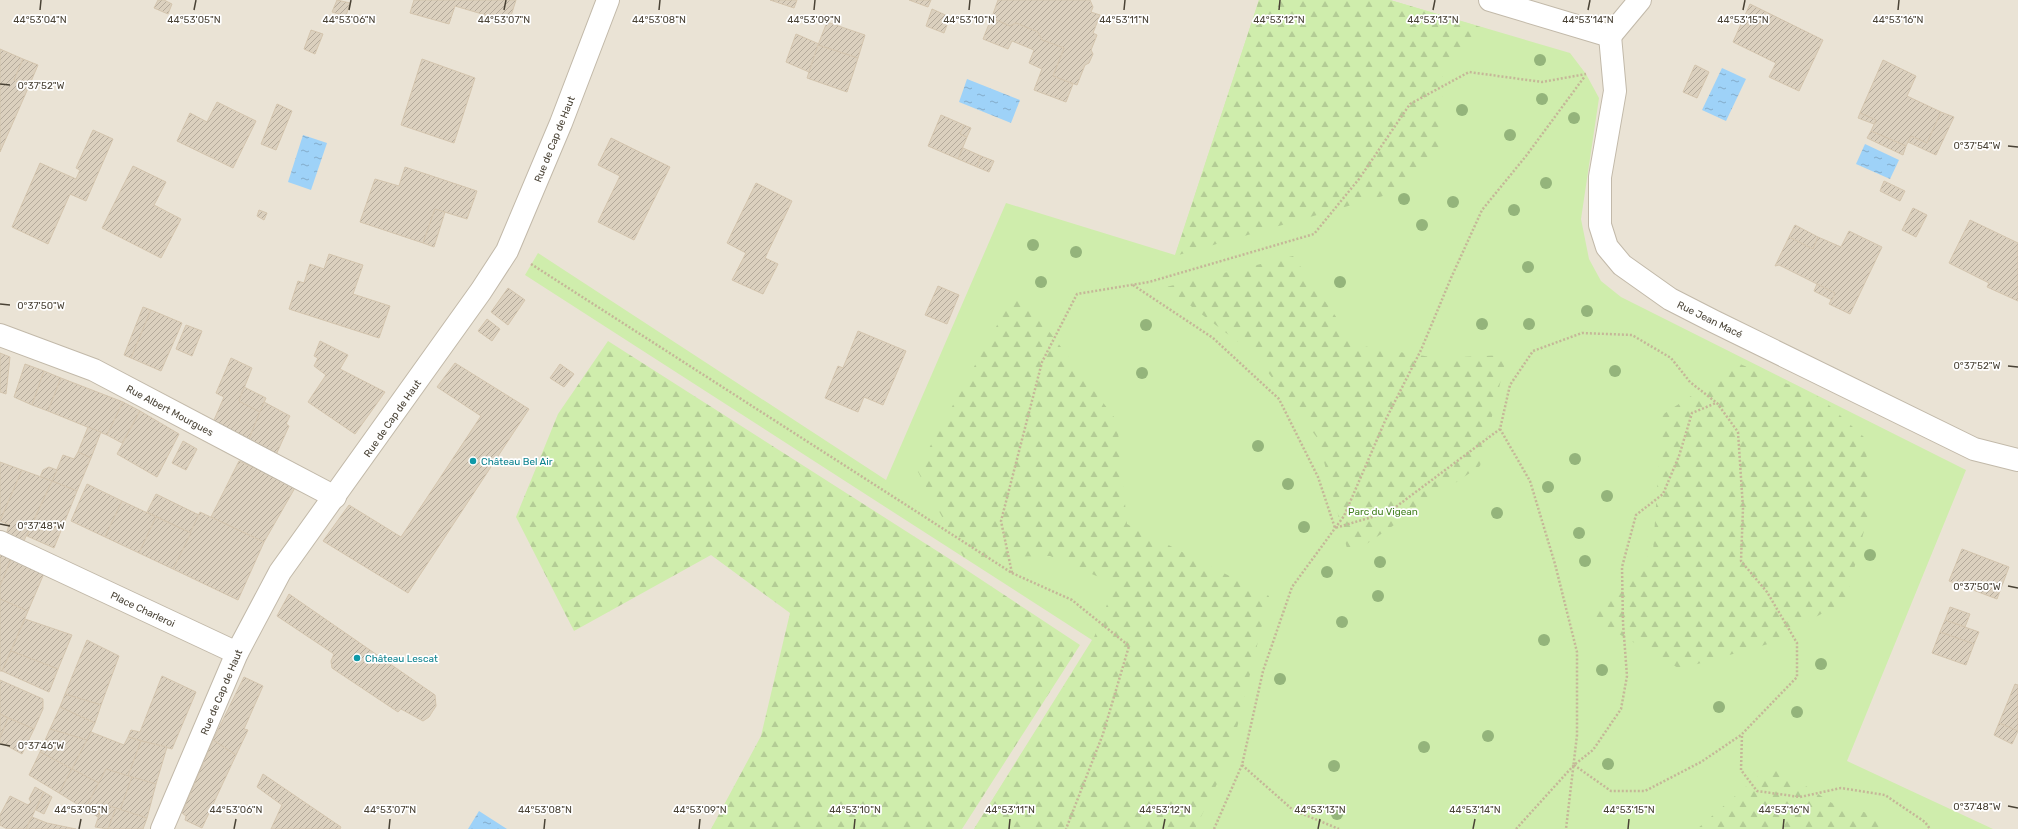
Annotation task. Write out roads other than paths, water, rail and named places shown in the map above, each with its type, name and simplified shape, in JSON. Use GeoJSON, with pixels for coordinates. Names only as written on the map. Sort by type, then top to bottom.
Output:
{"type":"FeatureCollection","features":[{"type":"Feature","properties":{"kind":"street","name":"Rue de Cap de Haut"},"geometry":{"type":"LineString","coordinates":[[162,829],[237,653],[280,572],[482,291],[507,250],[561,123],[608,0]]}},
{"type":"Feature","properties":{"kind":"street"},"geometry":{"type":"LineString","coordinates":[[1490,0],[1610,36],[1640,0]]}},
{"type":"Feature","properties":{"kind":"street","name":"Rue Jean Macé"},"geometry":{"type":"LineString","coordinates":[[1610,36],[1615,91],[1600,177],[1600,225],[1607,247],[1622,265],[1670,300],[1974,449],[2018,460]]}},
{"type":"Feature","properties":{"kind":"street","name":"Rue Albert Mourgues"},"geometry":{"type":"LineString","coordinates":[[0,335],[94,370],[335,497]]}},
{"type":"Feature","properties":{"kind":"street","name":"Place Charleroi"},"geometry":{"type":"LineString","coordinates":[[0,542],[237,653]]}},
{"type":"Feature","properties":{"kind":"water"},"geometry":{"type":"Polygon","coordinates":[[[1722,68],[1746,79],[1726,121],[1702,110],[1722,68]]]}},
{"type":"Feature","properties":{"kind":"water"},"geometry":{"type":"Polygon","coordinates":[[[967,79],[1020,100],[1011,123],[959,102],[967,79]]]}},
{"type":"Feature","properties":{"kind":"water"},"geometry":{"type":"Polygon","coordinates":[[[303,135],[327,143],[311,190],[288,182],[303,135]]]}},
{"type":"Feature","properties":{"kind":"water"},"geometry":{"type":"Polygon","coordinates":[[[1865,144],[1899,160],[1890,179],[1856,164],[1865,144]]]}},
{"type":"Feature","properties":{"kind":"water"},"geometry":{"type":"Polygon","coordinates":[[[479,811],[507,829],[468,829],[479,811]]]}},
{"type":"Feature","properties":{"kind":"place","name":"Château Bel Air"},"geometry":{"type":"Point","coordinates":[473,461]}},
{"type":"Feature","properties":{"kind":"place","name":"Château Lescat"},"geometry":{"type":"Point","coordinates":[357,658]}},
{"type":"Feature","properties":{"kind":"park label","name":"Parc du Vigean"},"geometry":{"type":"Point","coordinates":[1383,511]}}]}
